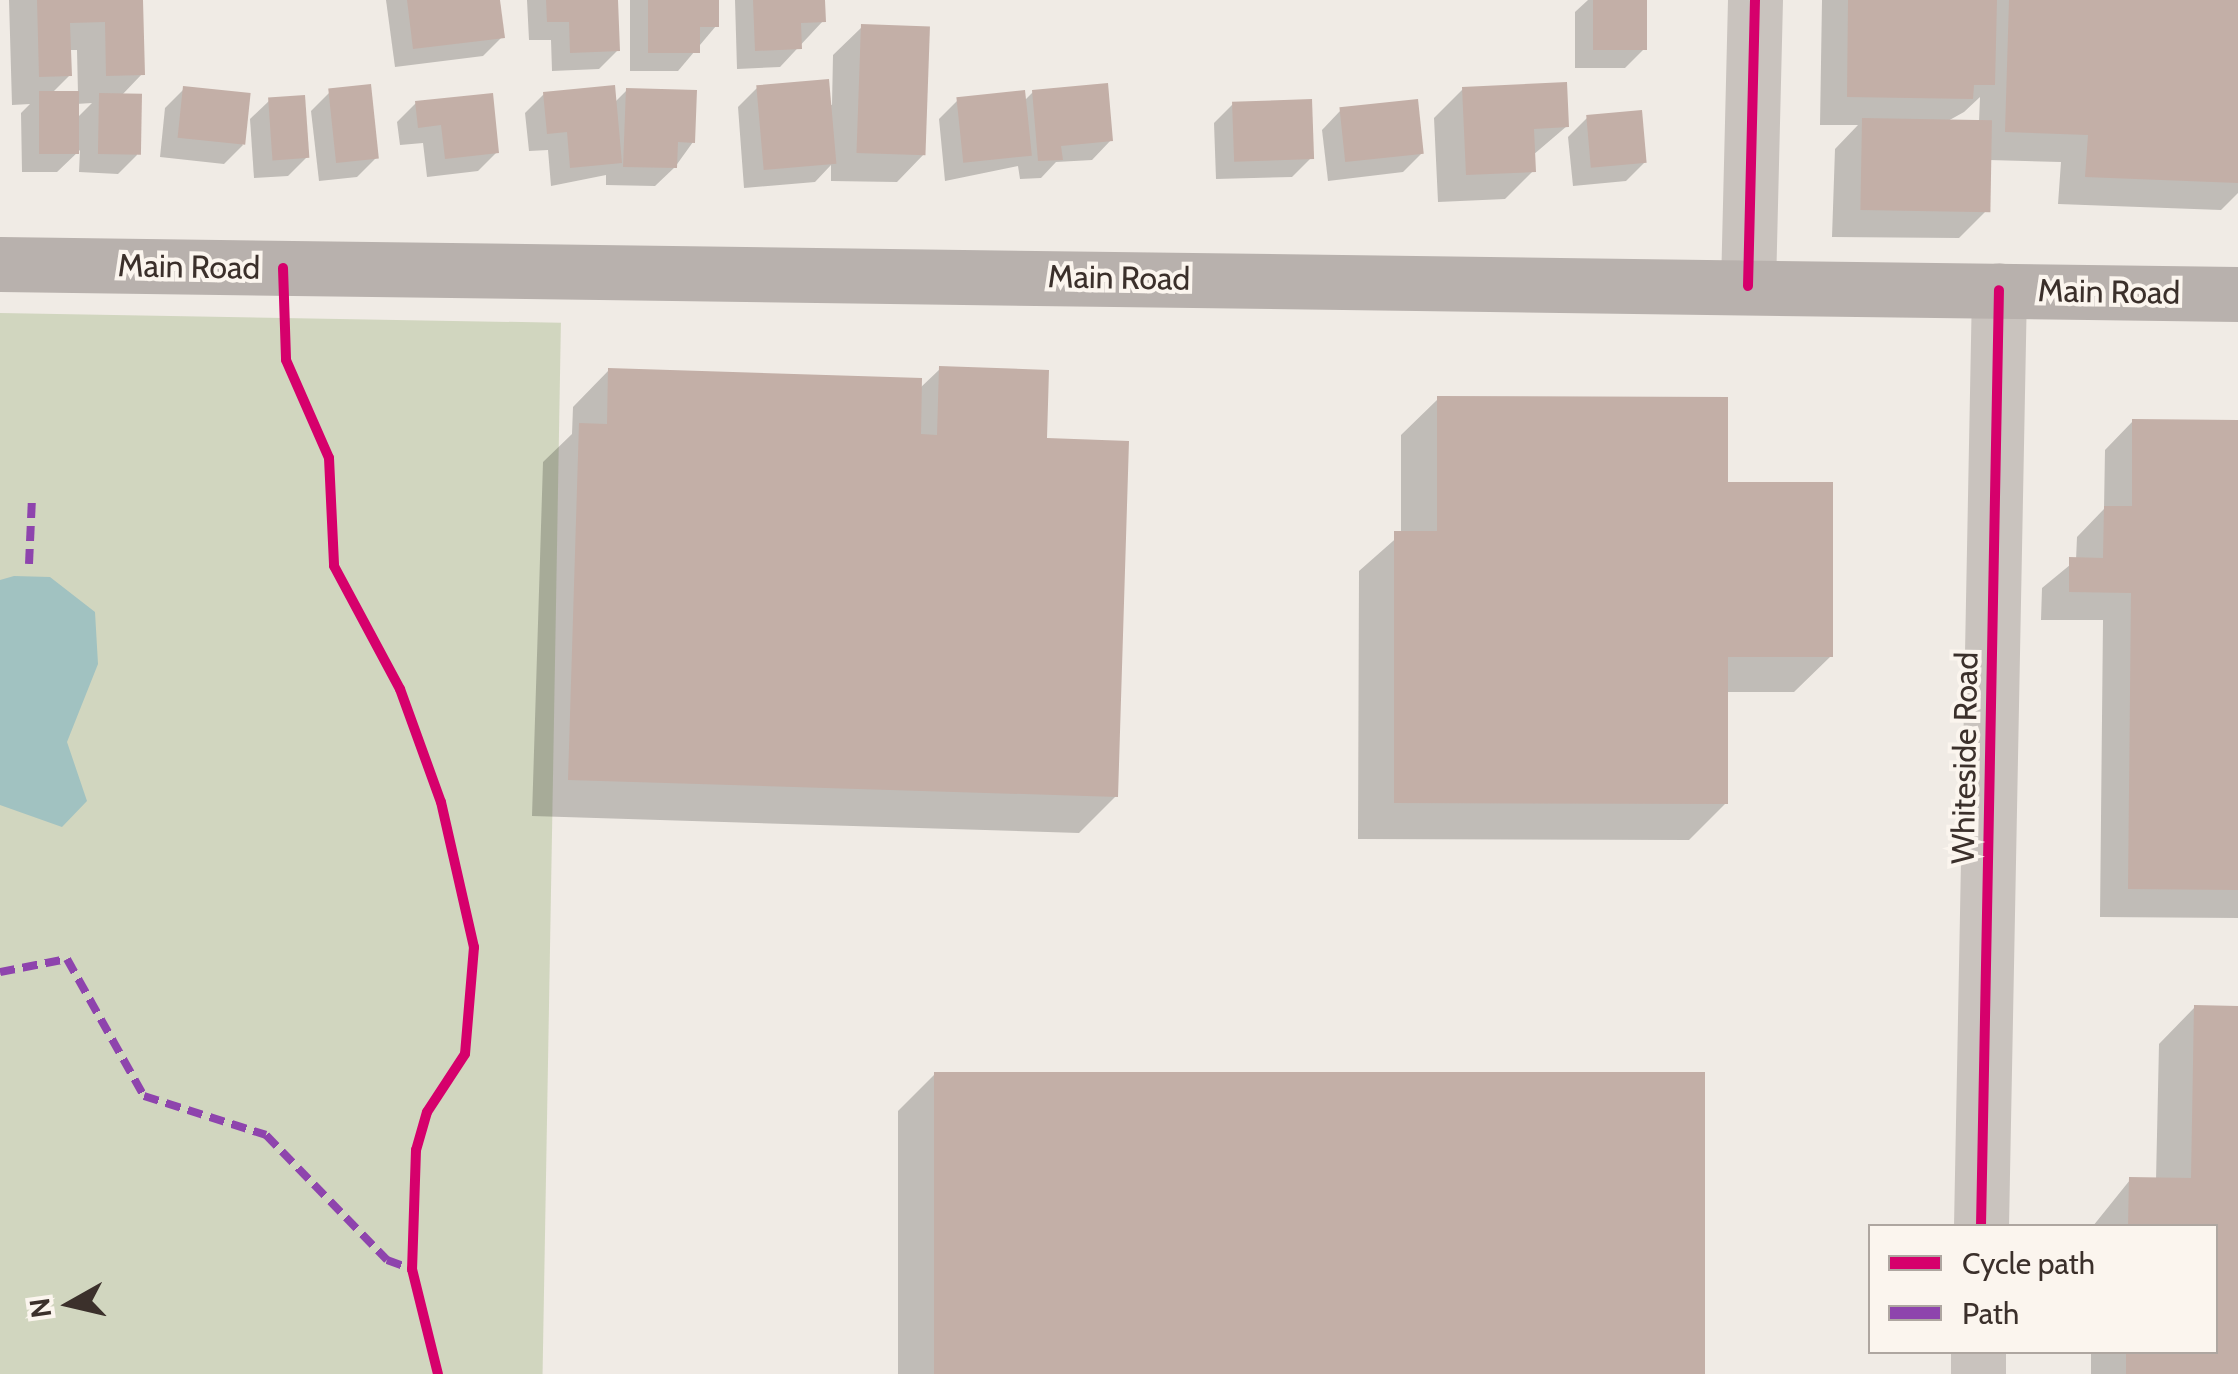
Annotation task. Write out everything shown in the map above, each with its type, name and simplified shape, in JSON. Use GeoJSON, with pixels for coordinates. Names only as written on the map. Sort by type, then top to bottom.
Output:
{"type":"FeatureCollection","features":[{"type":"Feature","properties":{"kind":"main road","name":"Main Road"},"geometry":{"type":"LineString","coordinates":[[0,264],[2238,294]]}},
{"type":"Feature","properties":{"kind":"street"},"geometry":{"type":"LineString","coordinates":[[1748,286],[1755,0]]}},
{"type":"Feature","properties":{"kind":"street","name":"Whiteside Road"},"geometry":{"type":"LineString","coordinates":[[1981,1224],[1999,290]]}},
{"type":"Feature","properties":{"kind":"green space"},"geometry":{"type":"Polygon","coordinates":[[[0,313],[561,323],[543,1374],[0,1374],[0,313]]]}},
{"type":"Feature","properties":{"kind":"water"},"geometry":{"type":"Polygon","coordinates":[[[14,576],[50,577],[95,612],[98,664],[67,742],[87,801],[62,827],[0,805],[0,580],[14,576]]]}},
{"type":"Feature","properties":{"kind":"building"},"geometry":{"type":"Polygon","coordinates":[[[37,0],[143,0],[145,75],[106,76],[105,22],[70,23],[72,76],[39,77],[37,0]]]}},
{"type":"Feature","properties":{"kind":"building"},"geometry":{"type":"Polygon","coordinates":[[[407,0],[500,0],[505,38],[413,49],[407,0]]]}},
{"type":"Feature","properties":{"kind":"building"},"geometry":{"type":"Polygon","coordinates":[[[546,0],[618,0],[620,51],[570,53],[569,22],[547,22],[546,0]]]}},
{"type":"Feature","properties":{"kind":"building"},"geometry":{"type":"Polygon","coordinates":[[[648,0],[719,0],[719,27],[700,27],[700,53],[648,53],[648,0]]]}},
{"type":"Feature","properties":{"kind":"building"},"geometry":{"type":"Polygon","coordinates":[[[753,0],[825,0],[826,22],[801,23],[802,49],[755,51],[753,0]]]}},
{"type":"Feature","properties":{"kind":"building"},"geometry":{"type":"Polygon","coordinates":[[[1593,0],[1647,0],[1647,50],[1593,50],[1593,0]]]}},
{"type":"Feature","properties":{"kind":"building"},"geometry":{"type":"Polygon","coordinates":[[[1848,0],[1997,0],[1995,85],[1974,85],[1973,99],[1847,97],[1848,0]]]}},
{"type":"Feature","properties":{"kind":"building"},"geometry":{"type":"Polygon","coordinates":[[[2009,0],[2238,0],[2238,183],[2085,177],[2088,135],[2005,132],[2009,0]]]}},
{"type":"Feature","properties":{"kind":"building"},"geometry":{"type":"Polygon","coordinates":[[[861,24],[930,26],[925,155],[856,153],[861,24]]]}},
{"type":"Feature","properties":{"kind":"building"},"geometry":{"type":"Polygon","coordinates":[[[829,79],[836,164],[764,170],[756,85],[829,79]]]}},
{"type":"Feature","properties":{"kind":"building"},"geometry":{"type":"Polygon","coordinates":[[[1567,82],[1569,127],[1534,129],[1536,172],[1466,175],[1462,87],[1567,82]]]}},
{"type":"Feature","properties":{"kind":"building"},"geometry":{"type":"Polygon","coordinates":[[[1108,83],[1113,141],[1061,146],[1063,160],[1038,161],[1032,90],[1108,83]]]}},
{"type":"Feature","properties":{"kind":"building"},"geometry":{"type":"Polygon","coordinates":[[[371,84],[379,159],[336,163],[328,88],[371,84]]]}},
{"type":"Feature","properties":{"kind":"building"},"geometry":{"type":"Polygon","coordinates":[[[615,85],[622,163],[570,168],[567,132],[547,134],[543,92],[615,85]]]}},
{"type":"Feature","properties":{"kind":"building"},"geometry":{"type":"Polygon","coordinates":[[[183,86],[251,93],[245,145],[178,138],[183,86]]]}},
{"type":"Feature","properties":{"kind":"building"},"geometry":{"type":"Polygon","coordinates":[[[626,88],[697,90],[695,143],[678,142],[677,168],[623,167],[626,88]]]}},
{"type":"Feature","properties":{"kind":"building"},"geometry":{"type":"Polygon","coordinates":[[[1025,90],[1032,156],[963,163],[956,97],[1025,90]]]}},
{"type":"Feature","properties":{"kind":"building"},"geometry":{"type":"Polygon","coordinates":[[[39,91],[79,91],[79,154],[39,154],[39,91]]]}},
{"type":"Feature","properties":{"kind":"building"},"geometry":{"type":"Polygon","coordinates":[[[99,93],[142,94],[141,155],[98,154],[99,93]]]}},
{"type":"Feature","properties":{"kind":"building"},"geometry":{"type":"Polygon","coordinates":[[[493,93],[499,153],[445,159],[441,125],[418,128],[415,101],[493,93]]]}},
{"type":"Feature","properties":{"kind":"building"},"geometry":{"type":"Polygon","coordinates":[[[305,95],[309,158],[272,160],[268,98],[305,95]]]}},
{"type":"Feature","properties":{"kind":"building"},"geometry":{"type":"Polygon","coordinates":[[[1312,99],[1314,159],[1234,162],[1232,102],[1312,99]]]}},
{"type":"Feature","properties":{"kind":"building"},"geometry":{"type":"Polygon","coordinates":[[[1418,99],[1424,154],[1345,162],[1339,107],[1418,99]]]}},
{"type":"Feature","properties":{"kind":"building"},"geometry":{"type":"Polygon","coordinates":[[[1642,110],[1647,163],[1591,168],[1586,115],[1642,110]]]}},
{"type":"Feature","properties":{"kind":"building"},"geometry":{"type":"Polygon","coordinates":[[[1862,118],[1992,120],[1990,212],[1860,210],[1862,118]]]}},
{"type":"Feature","properties":{"kind":"building"},"geometry":{"type":"Polygon","coordinates":[[[939,366],[1049,370],[1047,438],[1129,441],[1118,797],[568,780],[579,423],[607,424],[608,368],[922,378],[921,434],[937,435],[939,366]]]}},
{"type":"Feature","properties":{"kind":"building"},"geometry":{"type":"Polygon","coordinates":[[[1437,396],[1728,397],[1728,482],[1833,482],[1833,657],[1728,657],[1728,804],[1394,803],[1394,531],[1437,531],[1437,396]]]}},
{"type":"Feature","properties":{"kind":"building"},"geometry":{"type":"Polygon","coordinates":[[[2132,419],[2238,420],[2238,890],[2128,889],[2131,593],[2069,592],[2069,557],[2103,558],[2104,506],[2132,506],[2132,419]]]}},
{"type":"Feature","properties":{"kind":"building"},"geometry":{"type":"Polygon","coordinates":[[[2194,1005],[2238,1006],[2238,1374],[2126,1374],[2126,1354],[2218,1354],[2218,1224],[2128,1224],[2129,1177],[2191,1178],[2194,1005]]]}},
{"type":"Feature","properties":{"kind":"building"},"geometry":{"type":"Polygon","coordinates":[[[934,1072],[1705,1072],[1705,1374],[934,1374],[934,1072]]]}},
{"type":"Feature","properties":{"kind":"marked path"},"geometry":{"type":"LineString","coordinates":[[29,564],[32,497]]}},
{"type":"Feature","properties":{"kind":"marked path"},"geometry":{"type":"LineString","coordinates":[[0,972],[67,959],[144,1096],[266,1135],[387,1260],[412,1269]]}},
{"type":"Feature","properties":{"kind":"cycle path"},"geometry":{"type":"LineString","coordinates":[[1748,286],[1755,0]]}},
{"type":"Feature","properties":{"kind":"cycle path"},"geometry":{"type":"LineString","coordinates":[[283,268],[286,360],[329,458],[334,566],[400,689],[441,802],[474,947],[465,1054],[427,1112],[416,1150],[412,1269],[438,1374]]}},
{"type":"Feature","properties":{"kind":"cycle path"},"geometry":{"type":"LineString","coordinates":[[1981,1224],[1999,290]]}}]}
